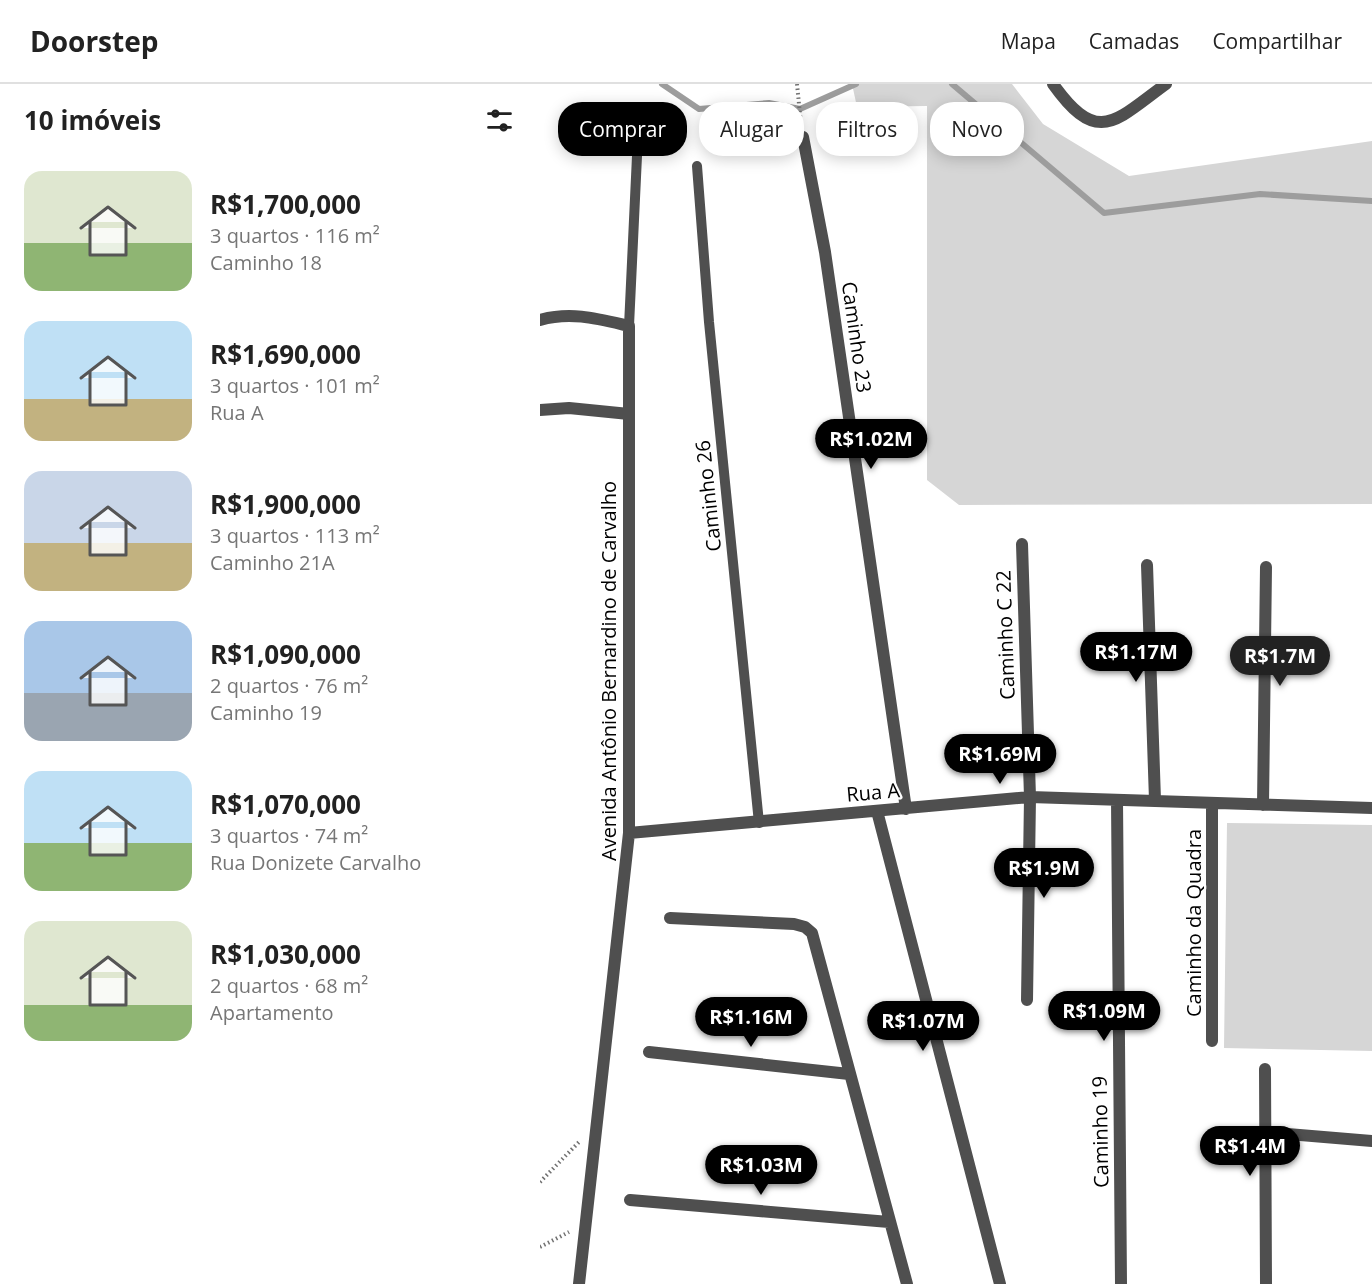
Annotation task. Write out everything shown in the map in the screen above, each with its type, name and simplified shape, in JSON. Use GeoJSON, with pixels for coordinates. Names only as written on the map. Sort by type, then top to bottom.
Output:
{"type":"FeatureCollection","features":[{"type":"Feature","properties":{"kind":"street"},"geometry":{"type":"LineString","coordinates":[[1053,84],[1071,109],[1089,120],[1108,122],[1124,114],[1167,84]]}},
{"type":"Feature","properties":{"kind":"street","name":"Caminho 23"},"geometry":{"type":"LineString","coordinates":[[804,142],[825,252],[906,809]]}},
{"type":"Feature","properties":{"kind":"street"},"geometry":{"type":"LineString","coordinates":[[540,320],[562,315],[590,316],[629,326]]}},
{"type":"Feature","properties":{"kind":"street","name":"Avenida Antônio Bernardino de Carvalho"},"geometry":{"type":"LineString","coordinates":[[579,1284],[629,833],[629,326]]}},
{"type":"Feature","properties":{"kind":"street"},"geometry":{"type":"LineString","coordinates":[[540,410],[569,408],[629,414]]}},
{"type":"Feature","properties":{"kind":"street","name":"Caminho C 22"},"geometry":{"type":"LineString","coordinates":[[1022,544],[1030,797],[1028,1000]]}},
{"type":"Feature","properties":{"kind":"street"},"geometry":{"type":"LineString","coordinates":[[1147,565],[1155,800]]}},
{"type":"Feature","properties":{"kind":"street"},"geometry":{"type":"LineString","coordinates":[[1263,805],[1266,567]]}},
{"type":"Feature","properties":{"kind":"street","name":"Rua A"},"geometry":{"type":"LineString","coordinates":[[629,833],[1030,797],[1155,800],[1212,805],[1372,808]]}},
{"type":"Feature","properties":{"kind":"street","name":"Caminho 19"},"geometry":{"type":"LineString","coordinates":[[1117,800],[1121,1284]]}},
{"type":"Feature","properties":{"kind":"street","name":"Caminho da Quadra"},"geometry":{"type":"LineString","coordinates":[[1212,805],[1212,1041]]}},
{"type":"Feature","properties":{"kind":"street"},"geometry":{"type":"LineString","coordinates":[[877,811],[1000,1284]]}},
{"type":"Feature","properties":{"kind":"street"},"geometry":{"type":"LineString","coordinates":[[670,918],[800,924],[812,933],[907,1284]]}},
{"type":"Feature","properties":{"kind":"street"},"geometry":{"type":"LineString","coordinates":[[649,1052],[849,1074]]}},
{"type":"Feature","properties":{"kind":"street"},"geometry":{"type":"LineString","coordinates":[[1265,1069],[1266,1284]]}},
{"type":"Feature","properties":{"kind":"street"},"geometry":{"type":"LineString","coordinates":[[1265,1132],[1372,1141]]}},
{"type":"Feature","properties":{"kind":"street"},"geometry":{"type":"LineString","coordinates":[[630,1200],[890,1222]]}},
{"type":"Feature","properties":{"kind":"lane"},"geometry":{"type":"LineString","coordinates":[[629,326],[637,156]]}},
{"type":"Feature","properties":{"kind":"lane","name":"Caminho 26"},"geometry":{"type":"LineString","coordinates":[[697,166],[709,322],[759,823]]}},
{"type":"Feature","properties":{"kind":"path"},"geometry":{"type":"LineString","coordinates":[[797,84],[799,102]]}},
{"type":"Feature","properties":{"kind":"path"},"geometry":{"type":"LineString","coordinates":[[540,1182],[597,1123]]}},
{"type":"Feature","properties":{"kind":"path"},"geometry":{"type":"LineString","coordinates":[[540,1247],[586,1223]]}},
{"type":"Feature","properties":{"kind":"shaded area"},"geometry":{"type":"Polygon","coordinates":[[[852,84],[1012,84],[1043,124],[1129,176],[1372,141],[1372,504],[959,505],[927,480],[927,106],[918,106],[918,102],[856,102],[852,84]]]}},
{"type":"Feature","properties":{"kind":"shaded area"},"geometry":{"type":"Polygon","coordinates":[[[1227,823],[1372,825],[1372,1051],[1224,1048],[1227,823]]]}},
{"type":"Feature","properties":{"kind":"waterway"},"geometry":{"type":"LineString","coordinates":[[662,84],[699,109],[769,103],[800,109],[856,84]]}},
{"type":"Feature","properties":{"kind":"waterway"},"geometry":{"type":"LineString","coordinates":[[952,84],[1104,213],[1260,194],[1372,201]]}}]}
